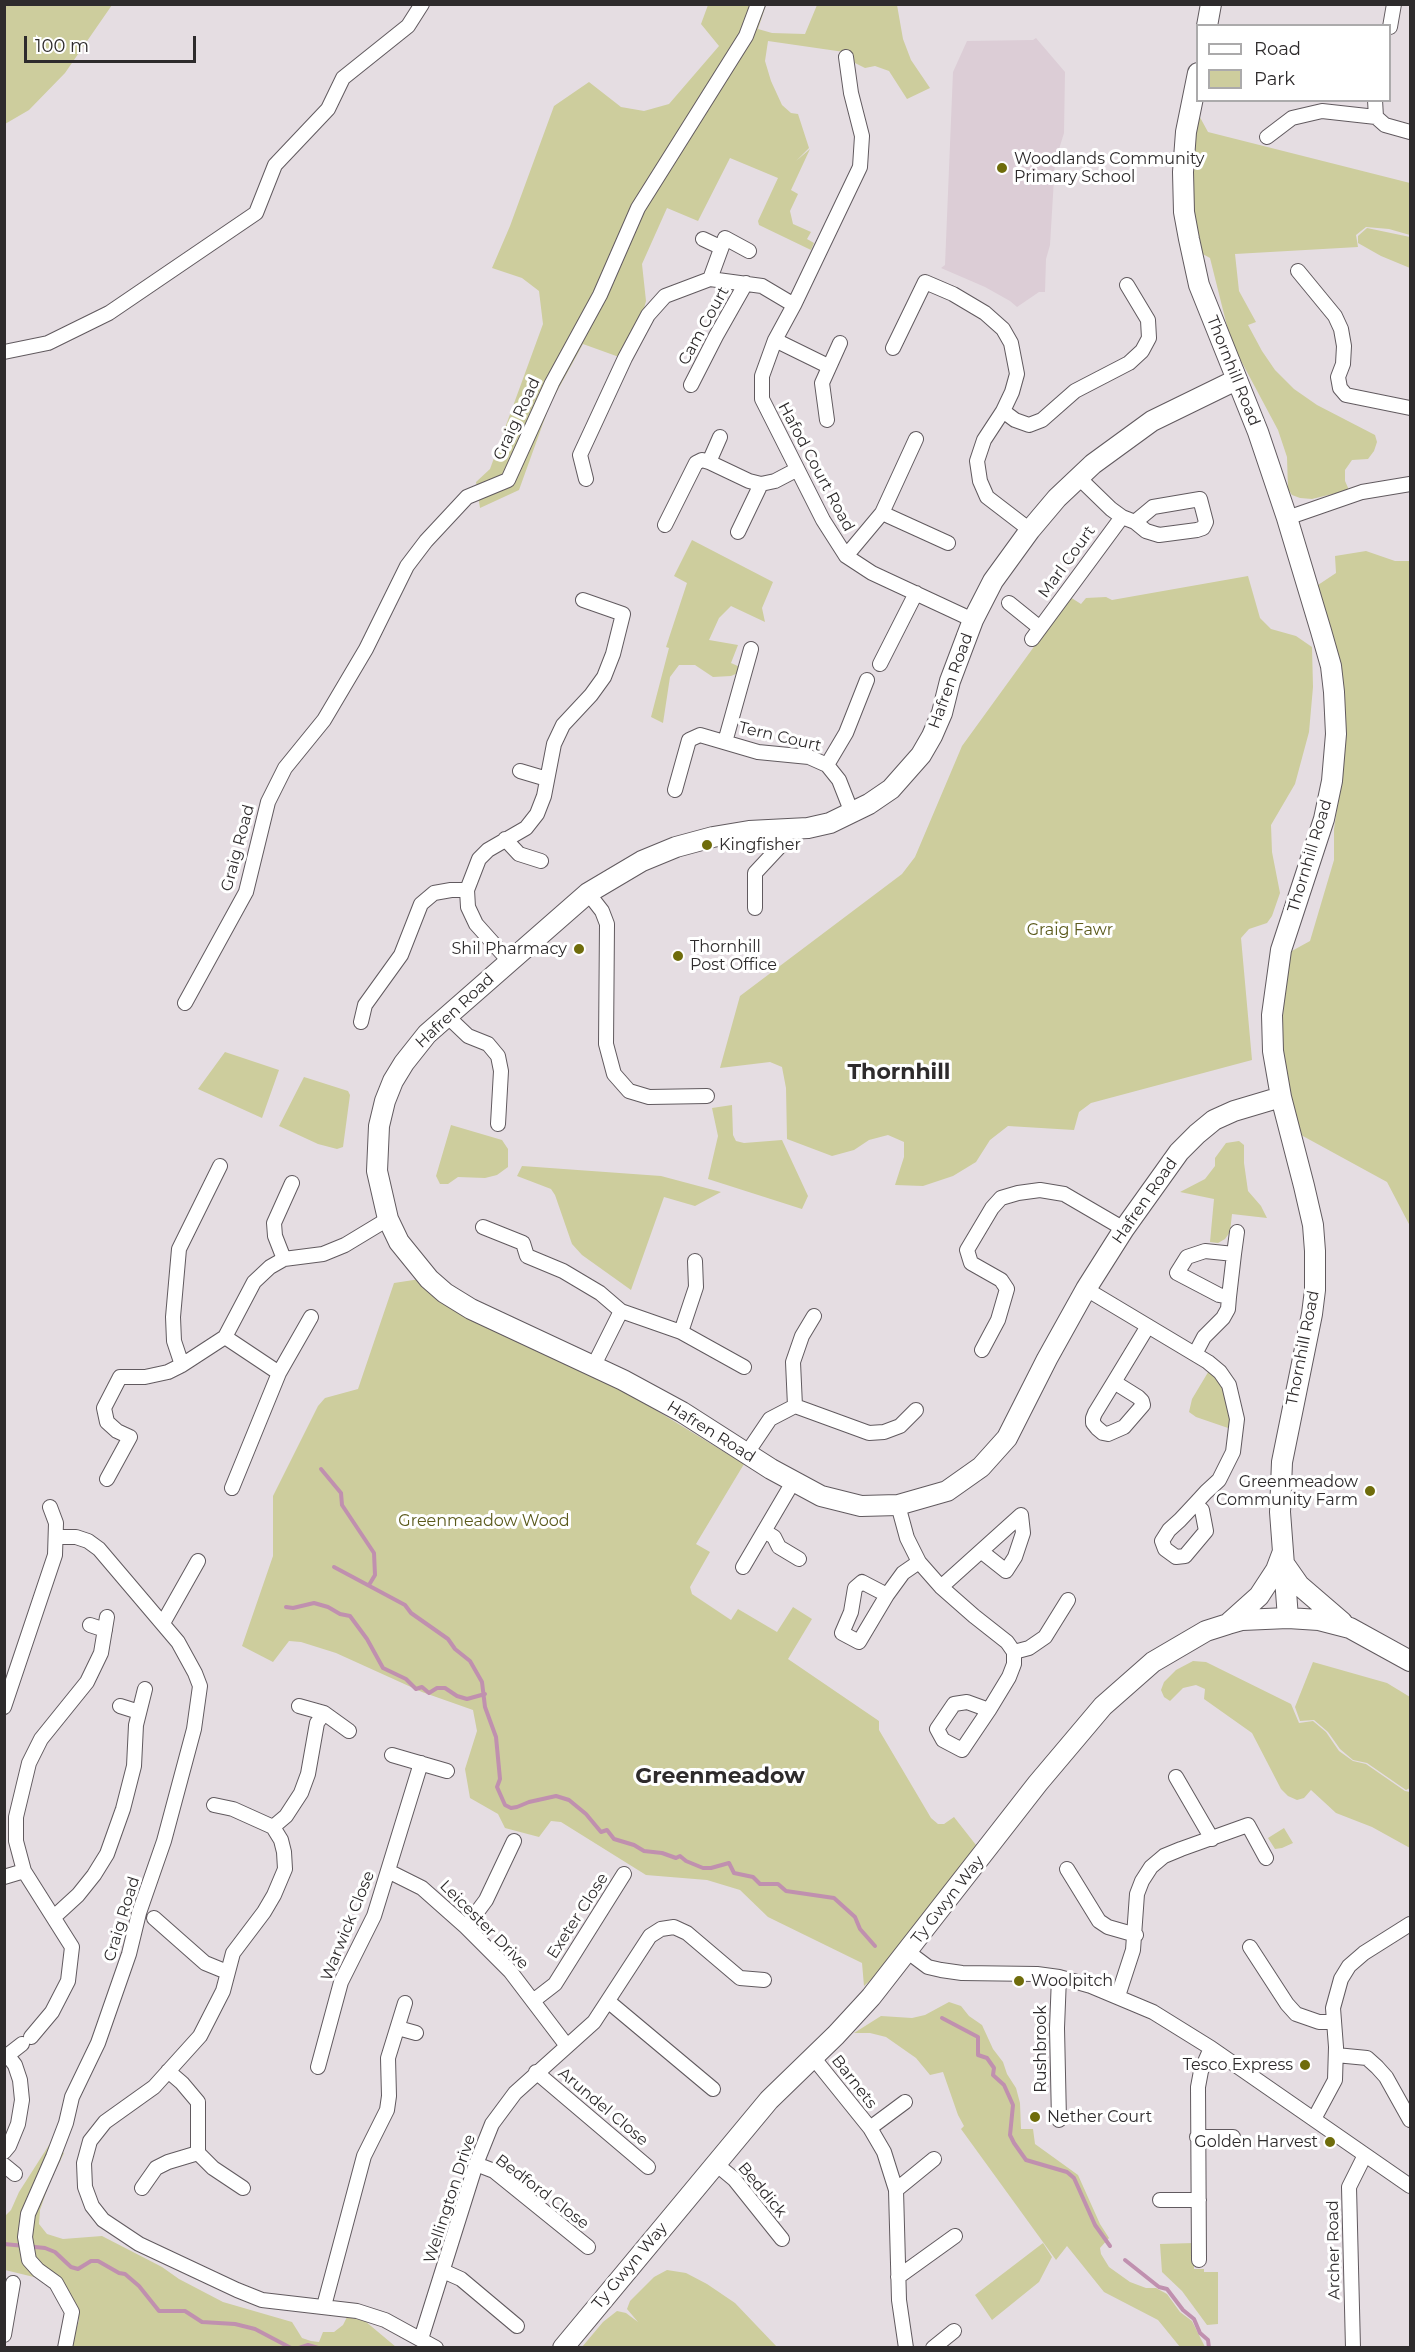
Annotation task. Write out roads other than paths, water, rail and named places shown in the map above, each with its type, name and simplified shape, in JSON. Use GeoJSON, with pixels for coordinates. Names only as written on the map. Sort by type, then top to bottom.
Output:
{"type":"FeatureCollection","features":[{"type":"Feature","properties":{"kind":"street"},"geometry":{"type":"LineString","coordinates":[[4,352],[48,343],[109,313],[256,213],[275,165],[328,109],[343,78],[408,26],[422,4]]}},
{"type":"Feature","properties":{"kind":"street","name":"Graig Road"},"geometry":{"type":"LineString","coordinates":[[185,1003],[246,892],[268,802],[285,768],[324,720],[366,649],[407,566],[426,541],[467,497],[508,480],[552,383],[600,295],[638,208],[746,36],[758,4]]}},
{"type":"Feature","properties":{"kind":"street"},"geometry":{"type":"LineString","coordinates":[[1207,24],[1211,4]]}},
{"type":"Feature","properties":{"kind":"street"},"geometry":{"type":"LineString","coordinates":[[1390,24],[1394,4]]}},
{"type":"Feature","properties":{"kind":"street","name":"Hafod Court Road"},"geometry":{"type":"LineString","coordinates":[[846,57],[851,93],[862,136],[860,167],[775,340],[762,376],[762,399],[796,470],[846,556],[872,573],[973,620]]}},
{"type":"Feature","properties":{"kind":"street","name":"Thornhill Road"},"geometry":{"type":"LineString","coordinates":[[1196,78],[1186,132],[1183,172],[1184,212],[1199,285],[1258,432],[1287,518],[1330,666],[1334,692],[1335,734],[1332,780],[1324,819],[1281,950],[1272,1015],[1273,1051],[1281,1097],[1312,1225],[1316,1275],[1306,1345],[1282,1462],[1280,1512],[1288,1618]]}},
{"type":"Feature","properties":{"kind":"street"},"geometry":{"type":"LineString","coordinates":[[1375,102],[1376,117]]}},
{"type":"Feature","properties":{"kind":"street"},"geometry":{"type":"LineString","coordinates":[[1267,137],[1292,118],[1322,111],[1376,117],[1385,125],[1410,132]]}},
{"type":"Feature","properties":{"kind":"street"},"geometry":{"type":"LineString","coordinates":[[710,279],[724,238],[749,251]]}},
{"type":"Feature","properties":{"kind":"street"},"geometry":{"type":"LineString","coordinates":[[703,239],[720,248]]}},
{"type":"Feature","properties":{"kind":"street"},"geometry":{"type":"LineString","coordinates":[[1298,271],[1335,316],[1341,329],[1343,355],[1338,377],[1340,388],[1346,395],[1410,408]]}},
{"type":"Feature","properties":{"kind":"street"},"geometry":{"type":"LineString","coordinates":[[586,479],[580,455],[625,358],[648,315],[665,296],[710,279],[762,286],[794,305]]}},
{"type":"Feature","properties":{"kind":"street"},"geometry":{"type":"LineString","coordinates":[[893,348],[925,282],[953,294],[985,313],[1003,329],[1011,343],[1017,374],[1012,392],[984,440],[977,461],[980,481],[987,497],[1030,530]]}},
{"type":"Feature","properties":{"kind":"street","name":"Cam Court"},"geometry":{"type":"LineString","coordinates":[[691,385],[746,283]]}},
{"type":"Feature","properties":{"kind":"street"},"geometry":{"type":"LineString","coordinates":[[1003,411],[1015,420],[1029,425],[1042,420],[1075,391],[1129,363],[1142,351],[1149,338],[1148,320],[1127,285]]}},
{"type":"Feature","properties":{"kind":"street"},"geometry":{"type":"LineString","coordinates":[[775,340],[828,366]]}},
{"type":"Feature","properties":{"kind":"street"},"geometry":{"type":"LineString","coordinates":[[827,420],[822,383],[840,343]]}},
{"type":"Feature","properties":{"kind":"street","name":"Hafren Road"},"geometry":{"type":"LineString","coordinates":[[1236,380],[1152,421],[1118,445],[1078,477],[1030,530],[993,581],[973,620],[950,681],[942,713],[921,755],[891,789],[870,804],[830,823],[787,830],[749,831],[713,837],[676,847],[642,861],[588,893],[427,1034],[409,1055],[393,1081],[385,1101],[379,1126],[377,1171],[388,1219],[409,1257],[429,1279],[446,1293],[471,1309],[594,1365],[682,1412],[747,1454],[821,1496],[861,1506],[898,1505],[947,1491],[981,1467],[1007,1438],[1086,1288],[1124,1229],[1179,1152],[1214,1120],[1234,1111],[1281,1097]]}},
{"type":"Feature","properties":{"kind":"street"},"geometry":{"type":"LineString","coordinates":[[709,462],[720,437]]}},
{"type":"Feature","properties":{"kind":"street"},"geometry":{"type":"LineString","coordinates":[[846,556],[882,513],[916,439]]}},
{"type":"Feature","properties":{"kind":"street"},"geometry":{"type":"LineString","coordinates":[[665,525],[696,463],[702,460],[761,484],[775,481],[796,470]]}},
{"type":"Feature","properties":{"kind":"street","name":"Marl Court"},"geometry":{"type":"LineString","coordinates":[[1009,603],[1036,633],[1128,520],[1153,507],[1192,498],[1200,499],[1203,504],[1206,522],[1203,528],[1197,530],[1159,535],[1146,531],[1128,520],[1111,509],[1078,477]]}},
{"type":"Feature","properties":{"kind":"street"},"geometry":{"type":"LineString","coordinates":[[738,532],[761,484]]}},
{"type":"Feature","properties":{"kind":"street"},"geometry":{"type":"LineString","coordinates":[[1287,518],[1362,492],[1410,484]]}},
{"type":"Feature","properties":{"kind":"street"},"geometry":{"type":"LineString","coordinates":[[882,513],[948,543]]}},
{"type":"Feature","properties":{"kind":"street"},"geometry":{"type":"LineString","coordinates":[[880,664],[916,593]]}},
{"type":"Feature","properties":{"kind":"street"},"geometry":{"type":"LineString","coordinates":[[510,961],[476,924],[468,907],[468,890],[479,859],[488,850],[526,828],[537,814],[554,744],[563,725],[591,695],[604,677],[613,654],[623,614],[583,600]]}},
{"type":"Feature","properties":{"kind":"street","name":"Tern Court"},"geometry":{"type":"LineString","coordinates":[[725,742],[751,649]]}},
{"type":"Feature","properties":{"kind":"street","name":"Tern Court"},"geometry":{"type":"LineString","coordinates":[[827,765],[846,733],[867,680]]}},
{"type":"Feature","properties":{"kind":"street","name":"Tern Court"},"geometry":{"type":"LineString","coordinates":[[675,790],[689,740],[700,735],[758,752],[809,757],[827,765],[839,780],[852,813]]}},
{"type":"Feature","properties":{"kind":"street"},"geometry":{"type":"LineString","coordinates":[[520,771],[547,779]]}},
{"type":"Feature","properties":{"kind":"street"},"geometry":{"type":"LineString","coordinates":[[756,908],[755,873],[783,843],[787,830]]}},
{"type":"Feature","properties":{"kind":"street"},"geometry":{"type":"LineString","coordinates":[[505,839],[519,854],[541,861]]}},
{"type":"Feature","properties":{"kind":"street"},"geometry":{"type":"LineString","coordinates":[[362,1022],[365,1005],[401,955],[422,904],[434,893],[468,890]]}},
{"type":"Feature","properties":{"kind":"street"},"geometry":{"type":"LineString","coordinates":[[588,893],[602,911],[607,924],[606,1044],[614,1074],[629,1091],[649,1097],[707,1096]]}},
{"type":"Feature","properties":{"kind":"street"},"geometry":{"type":"LineString","coordinates":[[447,1016],[468,1036],[488,1044],[498,1056],[501,1071],[498,1124]]}},
{"type":"Feature","properties":{"kind":"street"},"geometry":{"type":"LineString","coordinates":[[182,1365],[174,1341],[175,1274],[178,1248],[220,1166]]}},
{"type":"Feature","properties":{"kind":"street"},"geometry":{"type":"LineString","coordinates":[[284,1259],[275,1236],[274,1223],[292,1182]]}},
{"type":"Feature","properties":{"kind":"street"},"geometry":{"type":"LineString","coordinates":[[982,1350],[998,1320],[1007,1289],[1001,1280],[971,1263],[967,1250],[992,1208],[1001,1198],[1040,1190],[1064,1194],[1124,1229]]}},
{"type":"Feature","properties":{"kind":"street"},"geometry":{"type":"LineString","coordinates":[[107,1479],[130,1437],[117,1431],[107,1422],[104,1408],[120,1377],[145,1377],[168,1372],[182,1365],[225,1338],[254,1282],[270,1267],[284,1259],[323,1254],[345,1245],[388,1219]]}},
{"type":"Feature","properties":{"kind":"street"},"geometry":{"type":"LineString","coordinates":[[483,1227],[523,1243],[527,1256],[563,1271],[600,1293],[621,1311],[681,1332],[744,1367]]}},
{"type":"Feature","properties":{"kind":"street"},"geometry":{"type":"LineString","coordinates":[[1195,1354],[1204,1337],[1223,1318],[1228,1309],[1236,1232]]}},
{"type":"Feature","properties":{"kind":"street"},"geometry":{"type":"LineString","coordinates":[[1229,1297],[1219,1295],[1177,1273],[1187,1257],[1194,1254],[1205,1251],[1234,1254]]}},
{"type":"Feature","properties":{"kind":"street"},"geometry":{"type":"LineString","coordinates":[[681,1332],[696,1287],[695,1261]]}},
{"type":"Feature","properties":{"kind":"street"},"geometry":{"type":"LineString","coordinates":[[1086,1288],[1195,1354],[1220,1372],[1229,1385],[1237,1419],[1233,1452],[1219,1480],[1195,1504]]}},
{"type":"Feature","properties":{"kind":"street"},"geometry":{"type":"LineString","coordinates":[[594,1365],[621,1311]]}},
{"type":"Feature","properties":{"kind":"street"},"geometry":{"type":"LineString","coordinates":[[795,1406],[793,1362],[802,1336],[814,1316]]}},
{"type":"Feature","properties":{"kind":"street"},"geometry":{"type":"LineString","coordinates":[[232,1488],[279,1373],[311,1317]]}},
{"type":"Feature","properties":{"kind":"street"},"geometry":{"type":"LineString","coordinates":[[1114,1382],[1148,1326]]}},
{"type":"Feature","properties":{"kind":"street"},"geometry":{"type":"LineString","coordinates":[[225,1338],[279,1373]]}},
{"type":"Feature","properties":{"kind":"street"},"geometry":{"type":"LineString","coordinates":[[747,1454],[770,1419],[795,1406],[869,1433],[884,1432],[900,1426],[916,1410]]}},
{"type":"Feature","properties":{"kind":"street"},"geometry":{"type":"LineString","coordinates":[[742,1567],[794,1482]]}},
{"type":"Feature","properties":{"kind":"street"},"geometry":{"type":"LineString","coordinates":[[898,1505],[907,1538],[919,1562],[941,1587],[1007,1642],[1014,1652],[1014,1664],[1010,1677],[989,1710]]}},
{"type":"Feature","properties":{"kind":"street"},"geometry":{"type":"LineString","coordinates":[[4,1707],[55,1555],[56,1523],[51,1507]]}},
{"type":"Feature","properties":{"kind":"street"},"geometry":{"type":"LineString","coordinates":[[764,1531],[774,1537],[779,1547],[799,1559]]}},
{"type":"Feature","properties":{"kind":"street","name":"Craig Road"},"geometry":{"type":"LineString","coordinates":[[57,1537],[88,1541],[99,1549],[178,1642],[200,1686],[194,1729],[164,1841],[139,1913],[129,1954],[98,2043],[72,2097],[66,2123],[53,2157],[27,2214],[25,2237],[29,2260],[56,2283],[72,2312],[64,2348]]}},
{"type":"Feature","properties":{"kind":"street"},"geometry":{"type":"LineString","coordinates":[[941,1587],[982,1552]]}},
{"type":"Feature","properties":{"kind":"street"},"geometry":{"type":"LineString","coordinates":[[1228,1624],[1260,1596],[1283,1557]]}},
{"type":"Feature","properties":{"kind":"street"},"geometry":{"type":"LineString","coordinates":[[1283,1557],[1299,1586],[1350,1628]]}},
{"type":"Feature","properties":{"kind":"street"},"geometry":{"type":"LineString","coordinates":[[163,1623],[198,1561]]}},
{"type":"Feature","properties":{"kind":"street"},"geometry":{"type":"LineString","coordinates":[[887,1595],[903,1573],[919,1562]]}},
{"type":"Feature","properties":{"kind":"street"},"geometry":{"type":"LineString","coordinates":[[1014,1652],[1029,1648],[1045,1637],[1068,1600]]}},
{"type":"Feature","properties":{"kind":"street","name":"Ty Gwyn Way"},"geometry":{"type":"LineString","coordinates":[[563,2348],[769,2100],[836,2035],[871,1997],[1038,1784],[1103,1706],[1153,1662],[1206,1631],[1242,1620],[1288,1618],[1319,1620],[1350,1628],[1410,1661]]}},
{"type":"Feature","properties":{"kind":"street"},"geometry":{"type":"LineString","coordinates":[[4,2152],[18,2124],[22,2100],[20,2080],[15,2065],[6,2057],[27,2040],[52,2012],[68,1981],[72,1947],[24,1870],[16,1833],[16,1817],[24,1779],[41,1740],[87,1682],[101,1653],[106,1624],[90,1625]]}},
{"type":"Feature","properties":{"kind":"street"},"geometry":{"type":"LineString","coordinates":[[54,1917],[78,1895],[107,1854],[123,1809],[134,1766],[136,1725],[146,1689]]}},
{"type":"Feature","properties":{"kind":"street"},"geometry":{"type":"LineString","coordinates":[[120,1706],[139,1712]]}},
{"type":"Feature","properties":{"kind":"street"},"geometry":{"type":"LineString","coordinates":[[299,1706],[324,1713],[349,1731]]}},
{"type":"Feature","properties":{"kind":"street"},"geometry":{"type":"LineString","coordinates":[[273,1827],[286,1816],[301,1793],[308,1774],[317,1723],[324,1713]]}},
{"type":"Feature","properties":{"kind":"street"},"geometry":{"type":"LineString","coordinates":[[392,1755],[447,1772]]}},
{"type":"Feature","properties":{"kind":"street","name":"Warwick Close"},"geometry":{"type":"LineString","coordinates":[[318,2067],[341,1982],[374,1916],[421,1763]]}},
{"type":"Feature","properties":{"kind":"street"},"geometry":{"type":"LineString","coordinates":[[1176,1777],[1212,1839]]}},
{"type":"Feature","properties":{"kind":"street"},"geometry":{"type":"LineString","coordinates":[[214,1805],[233,1809],[273,1827],[284,1852],[285,1869],[264,1912],[233,1953],[223,1991],[205,2027],[154,2087],[105,2122],[90,2142],[84,2163],[85,2187],[92,2206],[103,2220],[139,2244],[237,2290],[262,2300],[357,2311],[385,2320],[436,2348]]}},
{"type":"Feature","properties":{"kind":"street"},"geometry":{"type":"LineString","coordinates":[[1118,1996],[1129,1966],[1136,1935],[1137,1894],[1151,1867],[1164,1856],[1248,1825],[1266,1858]]}},
{"type":"Feature","properties":{"kind":"street"},"geometry":{"type":"LineString","coordinates":[[466,1927],[486,1900],[514,1841]]}},
{"type":"Feature","properties":{"kind":"street"},"geometry":{"type":"LineString","coordinates":[[1066,1869],[1099,1921],[1108,1927],[1136,1935]]}},
{"type":"Feature","properties":{"kind":"street"},"geometry":{"type":"LineString","coordinates":[[4,1876],[24,1870]]}},
{"type":"Feature","properties":{"kind":"street","name":"Leicester Drive"},"geometry":{"type":"LineString","coordinates":[[388,1871],[423,1888],[466,1927],[510,1971],[567,2046]]}},
{"type":"Feature","properties":{"kind":"street","name":"Exeter Close"},"geometry":{"type":"LineString","coordinates":[[533,2001],[555,1984],[624,1874]]}},
{"type":"Feature","properties":{"kind":"street"},"geometry":{"type":"LineString","coordinates":[[154,1918],[205,1963],[227,1972]]}},
{"type":"Feature","properties":{"kind":"street"},"geometry":{"type":"LineString","coordinates":[[1314,2119],[1335,2080],[1336,2055],[1333,2022],[1336,1993],[1341,1979],[1349,1966],[1364,1953],[1410,1924]]}},
{"type":"Feature","properties":{"kind":"street","name":"Wellington Drive"},"geometry":{"type":"LineString","coordinates":[[421,2339],[476,2164],[492,2124],[515,2093],[536,2072],[594,2022],[650,1936],[661,1929],[674,1927],[687,1933],[740,1978],[764,1980]]}},
{"type":"Feature","properties":{"kind":"street"},"geometry":{"type":"LineString","coordinates":[[1250,1947],[1296,2014],[1319,2022],[1333,2022]]}},
{"type":"Feature","properties":{"kind":"street"},"geometry":{"type":"LineString","coordinates":[[908,1952],[928,1967],[941,1970],[1059,1977],[1118,1996],[1153,2012],[1211,2048],[1410,2186]]}},
{"type":"Feature","properties":{"kind":"street","name":"Rushbrook"},"geometry":{"type":"LineString","coordinates":[[1059,1977],[1057,2028],[1059,2120]]}},
{"type":"Feature","properties":{"kind":"street"},"geometry":{"type":"LineString","coordinates":[[609,2002],[712,2089]]}},
{"type":"Feature","properties":{"kind":"street"},"geometry":{"type":"LineString","coordinates":[[324,2306],[367,2147],[387,2110],[388,2058],[405,2003]]}},
{"type":"Feature","properties":{"kind":"street"},"geometry":{"type":"LineString","coordinates":[[398,2028],[416,2033]]}},
{"type":"Feature","properties":{"kind":"street"},"geometry":{"type":"LineString","coordinates":[[1199,2260],[1198,2087],[1201,2072],[1211,2048]]}},
{"type":"Feature","properties":{"kind":"street"},"geometry":{"type":"LineString","coordinates":[[1336,2055],[1367,2058],[1386,2077],[1410,2120]]}},
{"type":"Feature","properties":{"kind":"street","name":"Barnets"},"geometry":{"type":"LineString","coordinates":[[812,2056],[870,2128],[884,2152],[896,2190],[898,2277],[906,2348]]}},
{"type":"Feature","properties":{"kind":"street"},"geometry":{"type":"LineString","coordinates":[[168,2072],[182,2083],[198,2102],[198,2153],[213,2168],[243,2188]]}},
{"type":"Feature","properties":{"kind":"street","name":"Arundel Close"},"geometry":{"type":"LineString","coordinates":[[536,2072],[648,2167]]}},
{"type":"Feature","properties":{"kind":"street","name":"Barnets"},"geometry":{"type":"LineString","coordinates":[[870,2128],[905,2102]]}},
{"type":"Feature","properties":{"kind":"street"},"geometry":{"type":"LineString","coordinates":[[1197,2137],[1233,2137]]}},
{"type":"Feature","properties":{"kind":"street"},"geometry":{"type":"LineString","coordinates":[[142,2188],[156,2168],[198,2153]]}},
{"type":"Feature","properties":{"kind":"street","name":"Archer Road"},"geometry":{"type":"LineString","coordinates":[[1353,2348],[1349,2187],[1365,2156]]}},
{"type":"Feature","properties":{"kind":"street"},"geometry":{"type":"LineString","coordinates":[[896,2190],[934,2159]]}},
{"type":"Feature","properties":{"kind":"street","name":"Bedford Close"},"geometry":{"type":"LineString","coordinates":[[476,2164],[494,2171],[588,2247]]}},
{"type":"Feature","properties":{"kind":"street","name":"Beddick"},"geometry":{"type":"LineString","coordinates":[[716,2164],[734,2179],[782,2239]]}},
{"type":"Feature","properties":{"kind":"street"},"geometry":{"type":"LineString","coordinates":[[1160,2200],[1198,2200]]}},
{"type":"Feature","properties":{"kind":"street"},"geometry":{"type":"LineString","coordinates":[[898,2277],[955,2236]]}},
{"type":"Feature","properties":{"kind":"street"},"geometry":{"type":"LineString","coordinates":[[443,2271],[461,2279],[518,2326]]}},
{"type":"Feature","properties":{"kind":"street"},"geometry":{"type":"LineString","coordinates":[[4,2335],[13,2283]]}},
{"type":"Feature","properties":{"kind":"street"},"geometry":{"type":"LineString","coordinates":[[933,2348],[954,2331]]}},
{"type":"Feature","properties":{"kind":"waterway"},"geometry":{"type":"LineString","coordinates":[[321,1469],[341,1493],[342,1505],[374,1553],[375,1575],[369,1585]]}},
{"type":"Feature","properties":{"kind":"waterway"},"geometry":{"type":"LineString","coordinates":[[334,1567],[405,1605],[411,1613],[448,1639],[455,1649],[470,1661],[482,1682],[485,1707],[496,1737],[500,1779],[497,1787],[505,1805],[511,1808],[517,1807],[556,1796],[569,1800],[586,1814],[601,1832],[607,1830],[614,1839],[634,1845],[644,1851],[662,1853],[676,1858],[680,1856],[703,1868],[729,1863],[734,1873],[753,1877],[760,1884],[778,1884],[786,1891],[834,1898],[855,1917],[860,1929],[875,1946]]}},
{"type":"Feature","properties":{"kind":"waterway"},"geometry":{"type":"LineString","coordinates":[[286,1607],[293,1608],[314,1603],[350,1616],[367,1639],[383,1668],[406,1679],[416,1689],[422,1687],[429,1693],[437,1688],[445,1688],[467,1699],[485,1694]]}},
{"type":"Feature","properties":{"kind":"waterway"},"geometry":{"type":"LineString","coordinates":[[942,2018],[978,2037],[978,2055],[987,2058],[994,2068],[993,2075],[1004,2085],[1013,2105],[1010,2135],[1014,2143],[1026,2160],[1067,2172],[1074,2178],[1095,2225],[1110,2246]]}},
{"type":"Feature","properties":{"kind":"waterway"},"geometry":{"type":"LineString","coordinates":[[4,2244],[45,2248],[55,2252],[71,2267],[78,2269],[91,2261],[98,2261],[125,2274],[139,2286],[159,2311],[185,2311],[202,2322],[235,2324],[255,2329],[291,2348]]}},
{"type":"Feature","properties":{"kind":"waterway"},"geometry":{"type":"LineString","coordinates":[[1125,2260],[1159,2287],[1167,2289],[1183,2310],[1194,2319],[1200,2333],[1208,2340],[1209,2348]]}},
{"type":"Feature","properties":{"kind":"waterway"},"geometry":{"type":"LineString","coordinates":[[299,2348],[308,2345],[318,2348]]}},
{"type":"Feature","properties":{"kind":"place","name":"Woodlands Community Primary School"},"geometry":{"type":"Point","coordinates":[1002,168]}},
{"type":"Feature","properties":{"kind":"place","name":"Kingfisher"},"geometry":{"type":"Point","coordinates":[707,845]}},
{"type":"Feature","properties":{"kind":"place","name":"Shil Pharmacy"},"geometry":{"type":"Point","coordinates":[579,949]}},
{"type":"Feature","properties":{"kind":"place","name":"Thornhill Post Office"},"geometry":{"type":"Point","coordinates":[678,956]}},
{"type":"Feature","properties":{"kind":"place","name":"Greenmeadow Community Farm"},"geometry":{"type":"Point","coordinates":[1370,1491]}},
{"type":"Feature","properties":{"kind":"place","name":"Woolpitch"},"geometry":{"type":"Point","coordinates":[1019,1981]}},
{"type":"Feature","properties":{"kind":"place","name":"Tesco Express"},"geometry":{"type":"Point","coordinates":[1305,2065]}},
{"type":"Feature","properties":{"kind":"place","name":"Nether Court"},"geometry":{"type":"Point","coordinates":[1035,2117]}},
{"type":"Feature","properties":{"kind":"place","name":"Golden Harvest"},"geometry":{"type":"Point","coordinates":[1330,2142]}},
{"type":"Feature","properties":{"kind":"district","name":"Thornhill"},"geometry":{"type":"Point","coordinates":[899,1073]}},
{"type":"Feature","properties":{"kind":"district","name":"Greenmeadow"},"geometry":{"type":"Point","coordinates":[720,1777]}},
{"type":"Feature","properties":{"kind":"park label","name":"Graig Fawr"},"geometry":{"type":"Point","coordinates":[1070,930]}},
{"type":"Feature","properties":{"kind":"park label","name":"Greenmeadow Wood"},"geometry":{"type":"Point","coordinates":[484,1521]}}]}
